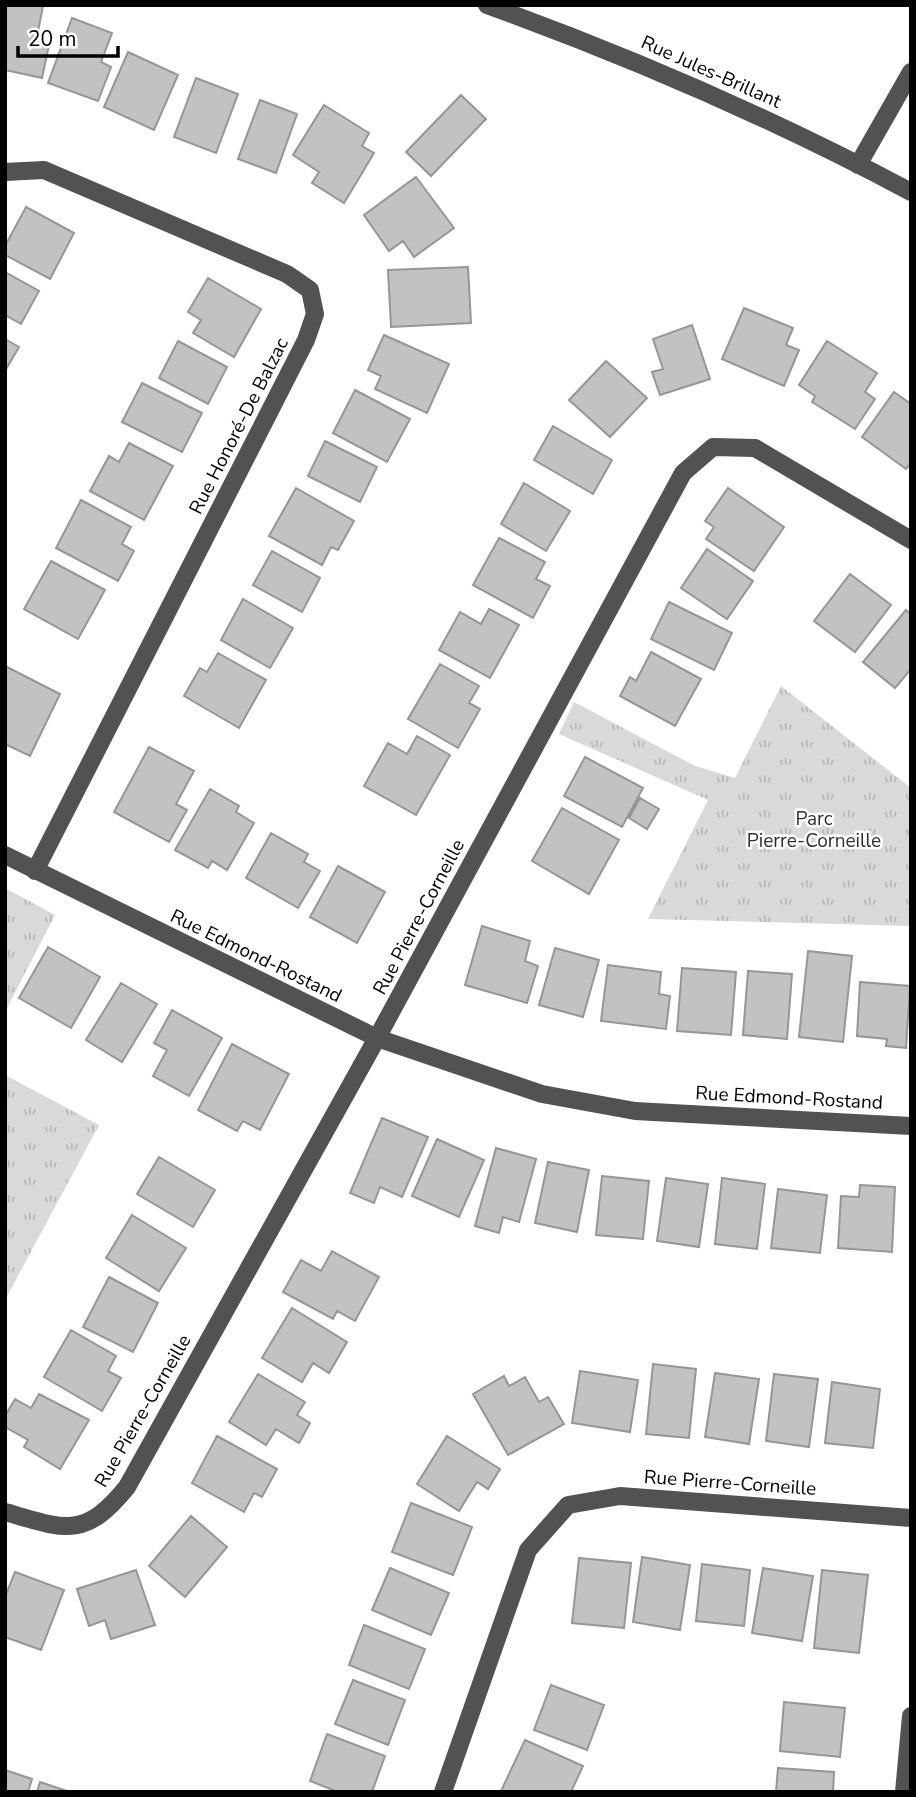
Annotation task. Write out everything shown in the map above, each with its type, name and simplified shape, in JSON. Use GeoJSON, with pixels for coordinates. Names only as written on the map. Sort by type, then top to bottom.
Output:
{"type":"FeatureCollection","features":[{"type":"Feature","properties":{"kind":"street","name":"Rue Jules-Brillant"},"geometry":{"type":"LineString","coordinates":[[493,6],[700,88],[911,192]]}},
{"type":"Feature","properties":{"kind":"street"},"geometry":{"type":"LineString","coordinates":[[859,165],[911,72]]}},
{"type":"Feature","properties":{"kind":"street","name":"Rue Honoré-De Balzac"},"geometry":{"type":"LineString","coordinates":[[5,172],[44,170],[287,274],[310,290],[315,314],[306,341],[35,871]]}},
{"type":"Feature","properties":{"kind":"street","name":"Rue Pierre-Corneille"},"geometry":{"type":"LineString","coordinates":[[5,1512],[54,1525],[84,1525],[110,1508],[134,1475],[377,1038],[682,473],[713,447],[755,448],[911,540]]}},
{"type":"Feature","properties":{"kind":"street","name":"Rue Edmond-Rostand"},"geometry":{"type":"LineString","coordinates":[[5,855],[377,1038],[542,1094],[635,1111],[911,1126]]}},
{"type":"Feature","properties":{"kind":"street","name":"Rue Pierre-Corneille"},"geometry":{"type":"LineString","coordinates":[[443,1792],[528,1550],[568,1505],[620,1496],[911,1518]]}},
{"type":"Feature","properties":{"kind":"street"},"geometry":{"type":"LineString","coordinates":[[904,1792],[911,1716]]}},
{"type":"Feature","properties":{"kind":"green space","name":"Parc Pierre-Corneille"},"geometry":{"type":"Polygon","coordinates":[[[781,686],[911,788],[911,926],[648,919],[708,800],[559,734],[574,702],[695,766],[735,778],[781,686]]]}},
{"type":"Feature","properties":{"kind":"green space"},"geometry":{"type":"Polygon","coordinates":[[[5,888],[55,915],[5,1012],[5,888]]]}},
{"type":"Feature","properties":{"kind":"green space"},"geometry":{"type":"Polygon","coordinates":[[[5,1075],[99,1125],[5,1300],[5,1075]]]}},
{"type":"Feature","properties":{"kind":"building"},"geometry":{"type":"Polygon","coordinates":[[[5,5],[43,6],[36,42],[49,45],[42,78],[5,70],[5,5]]]}},
{"type":"Feature","properties":{"kind":"building"},"geometry":{"type":"Polygon","coordinates":[[[72,18],[112,33],[101,62],[111,67],[98,101],[48,83],[72,18]]]}},
{"type":"Feature","properties":{"kind":"building"},"geometry":{"type":"Polygon","coordinates":[[[128,52],[178,75],[154,130],[104,107],[128,52]]]}},
{"type":"Feature","properties":{"kind":"building"},"geometry":{"type":"Polygon","coordinates":[[[196,78],[238,94],[216,153],[174,137],[196,78]]]}},
{"type":"Feature","properties":{"kind":"building"},"geometry":{"type":"Polygon","coordinates":[[[461,95],[486,119],[431,176],[406,152],[461,95]]]}},
{"type":"Feature","properties":{"kind":"building"},"geometry":{"type":"Polygon","coordinates":[[[260,100],[297,114],[276,173],[238,159],[260,100]]]}},
{"type":"Feature","properties":{"kind":"building"},"geometry":{"type":"Polygon","coordinates":[[[324,105],[369,133],[362,146],[374,153],[344,203],[312,183],[319,172],[293,155],[324,105]]]}},
{"type":"Feature","properties":{"kind":"building"},"geometry":{"type":"Polygon","coordinates":[[[416,177],[454,228],[414,257],[403,241],[389,251],[364,215],[416,177]]]}},
{"type":"Feature","properties":{"kind":"building"},"geometry":{"type":"Polygon","coordinates":[[[26,207],[74,233],[50,279],[5,255],[5,246],[26,207]]]}},
{"type":"Feature","properties":{"kind":"building"},"geometry":{"type":"Polygon","coordinates":[[[468,267],[471,323],[391,327],[388,270],[468,267]]]}},
{"type":"Feature","properties":{"kind":"building"},"geometry":{"type":"Polygon","coordinates":[[[5,272],[39,291],[21,324],[5,315],[5,272]]]}},
{"type":"Feature","properties":{"kind":"building"},"geometry":{"type":"Polygon","coordinates":[[[208,278],[261,309],[234,357],[193,333],[201,320],[188,312],[208,278]]]}},
{"type":"Feature","properties":{"kind":"building"},"geometry":{"type":"Polygon","coordinates":[[[744,308],[793,328],[786,345],[799,350],[784,386],[722,359],[744,308]]]}},
{"type":"Feature","properties":{"kind":"building"},"geometry":{"type":"Polygon","coordinates":[[[692,325],[710,379],[660,395],[652,372],[663,369],[653,339],[692,325]]]}},
{"type":"Feature","properties":{"kind":"building"},"geometry":{"type":"Polygon","coordinates":[[[384,335],[449,364],[427,413],[375,389],[381,376],[368,370],[384,335]]]}},
{"type":"Feature","properties":{"kind":"building"},"geometry":{"type":"Polygon","coordinates":[[[5,339],[19,347],[5,371],[5,339]]]}},
{"type":"Feature","properties":{"kind":"building"},"geometry":{"type":"Polygon","coordinates":[[[178,341],[227,367],[208,404],[159,378],[178,341]]]}},
{"type":"Feature","properties":{"kind":"building"},"geometry":{"type":"Polygon","coordinates":[[[827,341],[877,373],[865,392],[875,399],[855,429],[812,402],[815,396],[799,385],[827,341]]]}},
{"type":"Feature","properties":{"kind":"building"},"geometry":{"type":"Polygon","coordinates":[[[606,361],[647,398],[610,437],[569,400],[606,361]]]}},
{"type":"Feature","properties":{"kind":"building"},"geometry":{"type":"Polygon","coordinates":[[[142,383],[202,413],[182,452],[122,422],[142,383]]]}},
{"type":"Feature","properties":{"kind":"building"},"geometry":{"type":"Polygon","coordinates":[[[355,390],[410,419],[387,462],[333,433],[355,390]]]}},
{"type":"Feature","properties":{"kind":"building"},"geometry":{"type":"Polygon","coordinates":[[[894,392],[911,404],[911,463],[906,469],[862,437],[894,392]]]}},
{"type":"Feature","properties":{"kind":"building"},"geometry":{"type":"Polygon","coordinates":[[[553,426],[612,460],[593,494],[534,460],[553,426]]]}},
{"type":"Feature","properties":{"kind":"building"},"geometry":{"type":"Polygon","coordinates":[[[325,441],[377,467],[360,502],[308,476],[325,441]]]}},
{"type":"Feature","properties":{"kind":"building"},"geometry":{"type":"Polygon","coordinates":[[[129,443],[173,466],[144,520],[90,491],[109,456],[119,462],[129,443]]]}},
{"type":"Feature","properties":{"kind":"building"},"geometry":{"type":"Polygon","coordinates":[[[524,483],[570,511],[546,551],[501,524],[524,483]]]}},
{"type":"Feature","properties":{"kind":"building"},"geometry":{"type":"Polygon","coordinates":[[[296,488],[354,521],[338,550],[331,547],[322,565],[269,536],[296,488]]]}},
{"type":"Feature","properties":{"kind":"building"},"geometry":{"type":"Polygon","coordinates":[[[728,488],[784,527],[754,571],[706,539],[714,527],[705,521],[728,488]]]}},
{"type":"Feature","properties":{"kind":"building"},"geometry":{"type":"Polygon","coordinates":[[[81,500],[131,527],[122,544],[134,551],[118,581],[56,548],[81,500]]]}},
{"type":"Feature","properties":{"kind":"building"},"geometry":{"type":"Polygon","coordinates":[[[499,538],[545,562],[536,579],[550,586],[533,618],[473,585],[499,538]]]}},
{"type":"Feature","properties":{"kind":"building"},"geometry":{"type":"Polygon","coordinates":[[[707,549],[753,581],[727,619],[681,588],[707,549]]]}},
{"type":"Feature","properties":{"kind":"building"},"geometry":{"type":"Polygon","coordinates":[[[272,551],[320,578],[302,612],[253,585],[272,551]]]}},
{"type":"Feature","properties":{"kind":"building"},"geometry":{"type":"Polygon","coordinates":[[[51,561],[105,590],[78,639],[24,609],[51,561]]]}},
{"type":"Feature","properties":{"kind":"building"},"geometry":{"type":"Polygon","coordinates":[[[850,574],[891,605],[855,652],[814,621],[850,574]]]}},
{"type":"Feature","properties":{"kind":"building"},"geometry":{"type":"Polygon","coordinates":[[[243,599],[293,628],[270,668],[221,640],[243,599]]]}},
{"type":"Feature","properties":{"kind":"building"},"geometry":{"type":"Polygon","coordinates":[[[669,602],[732,633],[714,670],[651,639],[669,602]]]}},
{"type":"Feature","properties":{"kind":"building"},"geometry":{"type":"Polygon","coordinates":[[[489,609],[519,625],[490,678],[439,650],[460,612],[481,624],[489,609]]]}},
{"type":"Feature","properties":{"kind":"building"},"geometry":{"type":"Polygon","coordinates":[[[906,610],[911,614],[911,669],[895,688],[863,662],[906,610]]]}},
{"type":"Feature","properties":{"kind":"building"},"geometry":{"type":"Polygon","coordinates":[[[651,652],[701,679],[675,726],[620,696],[630,677],[636,681],[651,652]]]}},
{"type":"Feature","properties":{"kind":"building"},"geometry":{"type":"Polygon","coordinates":[[[218,653],[266,680],[239,728],[184,696],[200,668],[207,672],[218,653]]]}},
{"type":"Feature","properties":{"kind":"building"},"geometry":{"type":"Polygon","coordinates":[[[440,664],[479,686],[469,703],[480,709],[458,748],[408,719],[440,664]]]}},
{"type":"Feature","properties":{"kind":"building"},"geometry":{"type":"Polygon","coordinates":[[[5,666],[60,694],[30,756],[5,744],[5,666]]]}},
{"type":"Feature","properties":{"kind":"building"},"geometry":{"type":"Polygon","coordinates":[[[417,736],[450,755],[416,815],[364,786],[388,743],[407,754],[417,736]]]}},
{"type":"Feature","properties":{"kind":"building"},"geometry":{"type":"Polygon","coordinates":[[[149,747],[194,771],[176,804],[187,810],[169,842],[114,812],[149,747]]]}},
{"type":"Feature","properties":{"kind":"building"},"geometry":{"type":"Polygon","coordinates":[[[585,757],[643,788],[622,827],[564,796],[585,757]]]}},
{"type":"Feature","properties":{"kind":"building"},"geometry":{"type":"Polygon","coordinates":[[[210,789],[239,806],[236,812],[254,823],[227,870],[212,861],[208,868],[175,850],[210,789]]]}},
{"type":"Feature","properties":{"kind":"building"},"geometry":{"type":"Polygon","coordinates":[[[640,798],[659,809],[647,829],[629,818],[640,798]]]}},
{"type":"Feature","properties":{"kind":"building"},"geometry":{"type":"Polygon","coordinates":[[[562,808],[619,840],[589,894],[532,861],[562,808]]]}},
{"type":"Feature","properties":{"kind":"building"},"geometry":{"type":"Polygon","coordinates":[[[271,833],[308,854],[304,862],[320,871],[298,908],[246,878],[271,833]]]}},
{"type":"Feature","properties":{"kind":"building"},"geometry":{"type":"Polygon","coordinates":[[[338,866],[385,892],[357,943],[310,917],[338,866]]]}},
{"type":"Feature","properties":{"kind":"building"},"geometry":{"type":"Polygon","coordinates":[[[482,926],[530,941],[525,961],[538,966],[527,1003],[465,985],[482,926]]]}},
{"type":"Feature","properties":{"kind":"building"},"geometry":{"type":"Polygon","coordinates":[[[48,947],[100,977],[71,1028],[19,998],[48,947]]]}},
{"type":"Feature","properties":{"kind":"building"},"geometry":{"type":"Polygon","coordinates":[[[555,948],[599,960],[583,1017],[539,1005],[555,948]]]}},
{"type":"Feature","properties":{"kind":"building"},"geometry":{"type":"Polygon","coordinates":[[[808,951],[852,956],[843,1042],[799,1037],[808,951]]]}},
{"type":"Feature","properties":{"kind":"building"},"geometry":{"type":"Polygon","coordinates":[[[608,965],[661,972],[659,994],[670,996],[666,1029],[601,1021],[608,965]]]}},
{"type":"Feature","properties":{"kind":"building"},"geometry":{"type":"Polygon","coordinates":[[[682,968],[736,972],[731,1035],[677,1031],[682,968]]]}},
{"type":"Feature","properties":{"kind":"building"},"geometry":{"type":"Polygon","coordinates":[[[748,971],[792,974],[787,1039],[743,1035],[748,971]]]}},
{"type":"Feature","properties":{"kind":"building"},"geometry":{"type":"Polygon","coordinates":[[[860,982],[910,986],[906,1048],[886,1046],[887,1039],[857,1036],[860,982]]]}},
{"type":"Feature","properties":{"kind":"building"},"geometry":{"type":"Polygon","coordinates":[[[121,983],[157,1004],[122,1062],[86,1040],[121,983]]]}},
{"type":"Feature","properties":{"kind":"building"},"geometry":{"type":"Polygon","coordinates":[[[172,1010],[222,1038],[189,1096],[153,1076],[167,1050],[154,1043],[172,1010]]]}},
{"type":"Feature","properties":{"kind":"building"},"geometry":{"type":"Polygon","coordinates":[[[232,1044],[289,1074],[260,1130],[243,1121],[237,1131],[198,1110],[232,1044]]]}},
{"type":"Feature","properties":{"kind":"building"},"geometry":{"type":"Polygon","coordinates":[[[382,1118],[428,1137],[402,1197],[380,1187],[374,1203],[350,1193],[382,1118]]]}},
{"type":"Feature","properties":{"kind":"building"},"geometry":{"type":"Polygon","coordinates":[[[437,1139],[484,1160],[459,1217],[412,1196],[437,1139]]]}},
{"type":"Feature","properties":{"kind":"building"},"geometry":{"type":"Polygon","coordinates":[[[496,1148],[536,1159],[519,1222],[503,1217],[499,1233],[475,1226],[496,1148]]]}},
{"type":"Feature","properties":{"kind":"building"},"geometry":{"type":"Polygon","coordinates":[[[159,1157],[215,1190],[193,1227],[137,1194],[159,1157]]]}},
{"type":"Feature","properties":{"kind":"building"},"geometry":{"type":"Polygon","coordinates":[[[548,1162],[589,1170],[577,1232],[535,1223],[548,1162]]]}},
{"type":"Feature","properties":{"kind":"building"},"geometry":{"type":"Polygon","coordinates":[[[602,1176],[649,1181],[643,1239],[596,1235],[602,1176]]]}},
{"type":"Feature","properties":{"kind":"building"},"geometry":{"type":"Polygon","coordinates":[[[666,1178],[708,1184],[699,1247],[657,1241],[666,1178]]]}},
{"type":"Feature","properties":{"kind":"building"},"geometry":{"type":"Polygon","coordinates":[[[722,1178],[765,1184],[757,1249],[715,1244],[722,1178]]]}},
{"type":"Feature","properties":{"kind":"building"},"geometry":{"type":"Polygon","coordinates":[[[860,1185],[895,1187],[892,1252],[838,1248],[841,1196],[859,1197],[860,1185]]]}},
{"type":"Feature","properties":{"kind":"building"},"geometry":{"type":"Polygon","coordinates":[[[778,1189],[827,1195],[820,1253],[771,1248],[778,1189]]]}},
{"type":"Feature","properties":{"kind":"building"},"geometry":{"type":"Polygon","coordinates":[[[132,1215],[186,1248],[159,1291],[106,1258],[132,1215]]]}},
{"type":"Feature","properties":{"kind":"building"},"geometry":{"type":"Polygon","coordinates":[[[332,1251],[379,1277],[355,1321],[337,1311],[333,1319],[283,1292],[301,1260],[321,1271],[332,1251]]]}},
{"type":"Feature","properties":{"kind":"building"},"geometry":{"type":"Polygon","coordinates":[[[109,1277],[158,1303],[133,1352],[83,1327],[109,1277]]]}},
{"type":"Feature","properties":{"kind":"building"},"geometry":{"type":"Polygon","coordinates":[[[292,1308],[347,1342],[329,1373],[313,1363],[302,1382],[262,1358],[292,1308]]]}},
{"type":"Feature","properties":{"kind":"building"},"geometry":{"type":"Polygon","coordinates":[[[71,1330],[116,1356],[108,1371],[121,1378],[102,1411],[44,1377],[71,1330]]]}},
{"type":"Feature","properties":{"kind":"building"},"geometry":{"type":"Polygon","coordinates":[[[653,1364],[696,1369],[689,1438],[646,1434],[653,1364]]]}},
{"type":"Feature","properties":{"kind":"building"},"geometry":{"type":"Polygon","coordinates":[[[580,1371],[638,1380],[630,1432],[572,1423],[580,1371]]]}},
{"type":"Feature","properties":{"kind":"building"},"geometry":{"type":"Polygon","coordinates":[[[715,1373],[759,1379],[749,1444],[705,1437],[715,1373]]]}},
{"type":"Feature","properties":{"kind":"building"},"geometry":{"type":"Polygon","coordinates":[[[258,1374],[305,1402],[297,1415],[310,1423],[299,1443],[276,1429],[266,1445],[229,1422],[258,1374]]]}},
{"type":"Feature","properties":{"kind":"building"},"geometry":{"type":"Polygon","coordinates":[[[774,1374],[818,1379],[809,1447],[766,1441],[774,1374]]]}},
{"type":"Feature","properties":{"kind":"building"},"geometry":{"type":"Polygon","coordinates":[[[504,1376],[509,1386],[525,1377],[539,1402],[548,1397],[564,1424],[508,1455],[473,1394],[504,1376]]]}},
{"type":"Feature","properties":{"kind":"building"},"geometry":{"type":"Polygon","coordinates":[[[832,1382],[880,1389],[873,1448],[825,1443],[832,1382]]]}},
{"type":"Feature","properties":{"kind":"building"},"geometry":{"type":"Polygon","coordinates":[[[39,1394],[89,1420],[60,1469],[24,1447],[28,1440],[5,1427],[5,1416],[15,1399],[31,1408],[39,1394]]]}},
{"type":"Feature","properties":{"kind":"building"},"geometry":{"type":"Polygon","coordinates":[[[217,1436],[277,1469],[262,1497],[254,1493],[244,1512],[192,1483],[217,1436]]]}},
{"type":"Feature","properties":{"kind":"building"},"geometry":{"type":"Polygon","coordinates":[[[447,1436],[500,1469],[488,1489],[477,1482],[459,1511],[417,1484],[447,1436]]]}},
{"type":"Feature","properties":{"kind":"building"},"geometry":{"type":"Polygon","coordinates":[[[411,1503],[472,1527],[453,1575],[392,1552],[411,1503]]]}},
{"type":"Feature","properties":{"kind":"building"},"geometry":{"type":"Polygon","coordinates":[[[191,1516],[227,1547],[185,1597],[149,1566],[191,1516]]]}},
{"type":"Feature","properties":{"kind":"building"},"geometry":{"type":"Polygon","coordinates":[[[642,1557],[690,1565],[680,1630],[633,1622],[642,1557]]]}},
{"type":"Feature","properties":{"kind":"building"},"geometry":{"type":"Polygon","coordinates":[[[579,1558],[631,1563],[624,1628],[572,1623],[579,1558]]]}},
{"type":"Feature","properties":{"kind":"building"},"geometry":{"type":"Polygon","coordinates":[[[702,1564],[750,1570],[744,1626],[696,1621],[702,1564]]]}},
{"type":"Feature","properties":{"kind":"building"},"geometry":{"type":"Polygon","coordinates":[[[390,1568],[449,1593],[431,1635],[372,1610],[390,1568]]]}},
{"type":"Feature","properties":{"kind":"building"},"geometry":{"type":"Polygon","coordinates":[[[763,1568],[813,1576],[802,1641],[752,1633],[763,1568]]]}},
{"type":"Feature","properties":{"kind":"building"},"geometry":{"type":"Polygon","coordinates":[[[136,1570],[155,1625],[111,1639],[105,1620],[89,1626],[77,1589],[136,1570]]]}},
{"type":"Feature","properties":{"kind":"building"},"geometry":{"type":"Polygon","coordinates":[[[822,1570],[868,1575],[859,1653],[814,1648],[822,1570]]]}},
{"type":"Feature","properties":{"kind":"building"},"geometry":{"type":"Polygon","coordinates":[[[15,1572],[64,1590],[41,1650],[5,1637],[5,1597],[15,1572]]]}},
{"type":"Feature","properties":{"kind":"building"},"geometry":{"type":"Polygon","coordinates":[[[364,1625],[425,1649],[409,1689],[349,1665],[364,1625]]]}},
{"type":"Feature","properties":{"kind":"building"},"geometry":{"type":"Polygon","coordinates":[[[353,1680],[405,1700],[388,1745],[335,1724],[353,1680]]]}},
{"type":"Feature","properties":{"kind":"building"},"geometry":{"type":"Polygon","coordinates":[[[551,1685],[604,1705],[587,1750],[534,1730],[551,1685]]]}},
{"type":"Feature","properties":{"kind":"building"},"geometry":{"type":"Polygon","coordinates":[[[784,1702],[845,1708],[840,1757],[780,1751],[784,1702]]]}},
{"type":"Feature","properties":{"kind":"building"},"geometry":{"type":"Polygon","coordinates":[[[327,1734],[385,1756],[372,1792],[338,1792],[310,1781],[327,1734]]]}},
{"type":"Feature","properties":{"kind":"building"},"geometry":{"type":"Polygon","coordinates":[[[525,1740],[583,1766],[571,1792],[501,1791],[525,1740]]]}},
{"type":"Feature","properties":{"kind":"building"},"geometry":{"type":"Polygon","coordinates":[[[778,1768],[834,1772],[833,1792],[776,1792],[778,1768]]]}},
{"type":"Feature","properties":{"kind":"building"},"geometry":{"type":"Polygon","coordinates":[[[5,1770],[32,1779],[28,1792],[5,1792],[5,1770]]]}},
{"type":"Feature","properties":{"kind":"building"},"geometry":{"type":"Polygon","coordinates":[[[40,1782],[70,1792],[37,1792],[40,1782]]]}}]}
